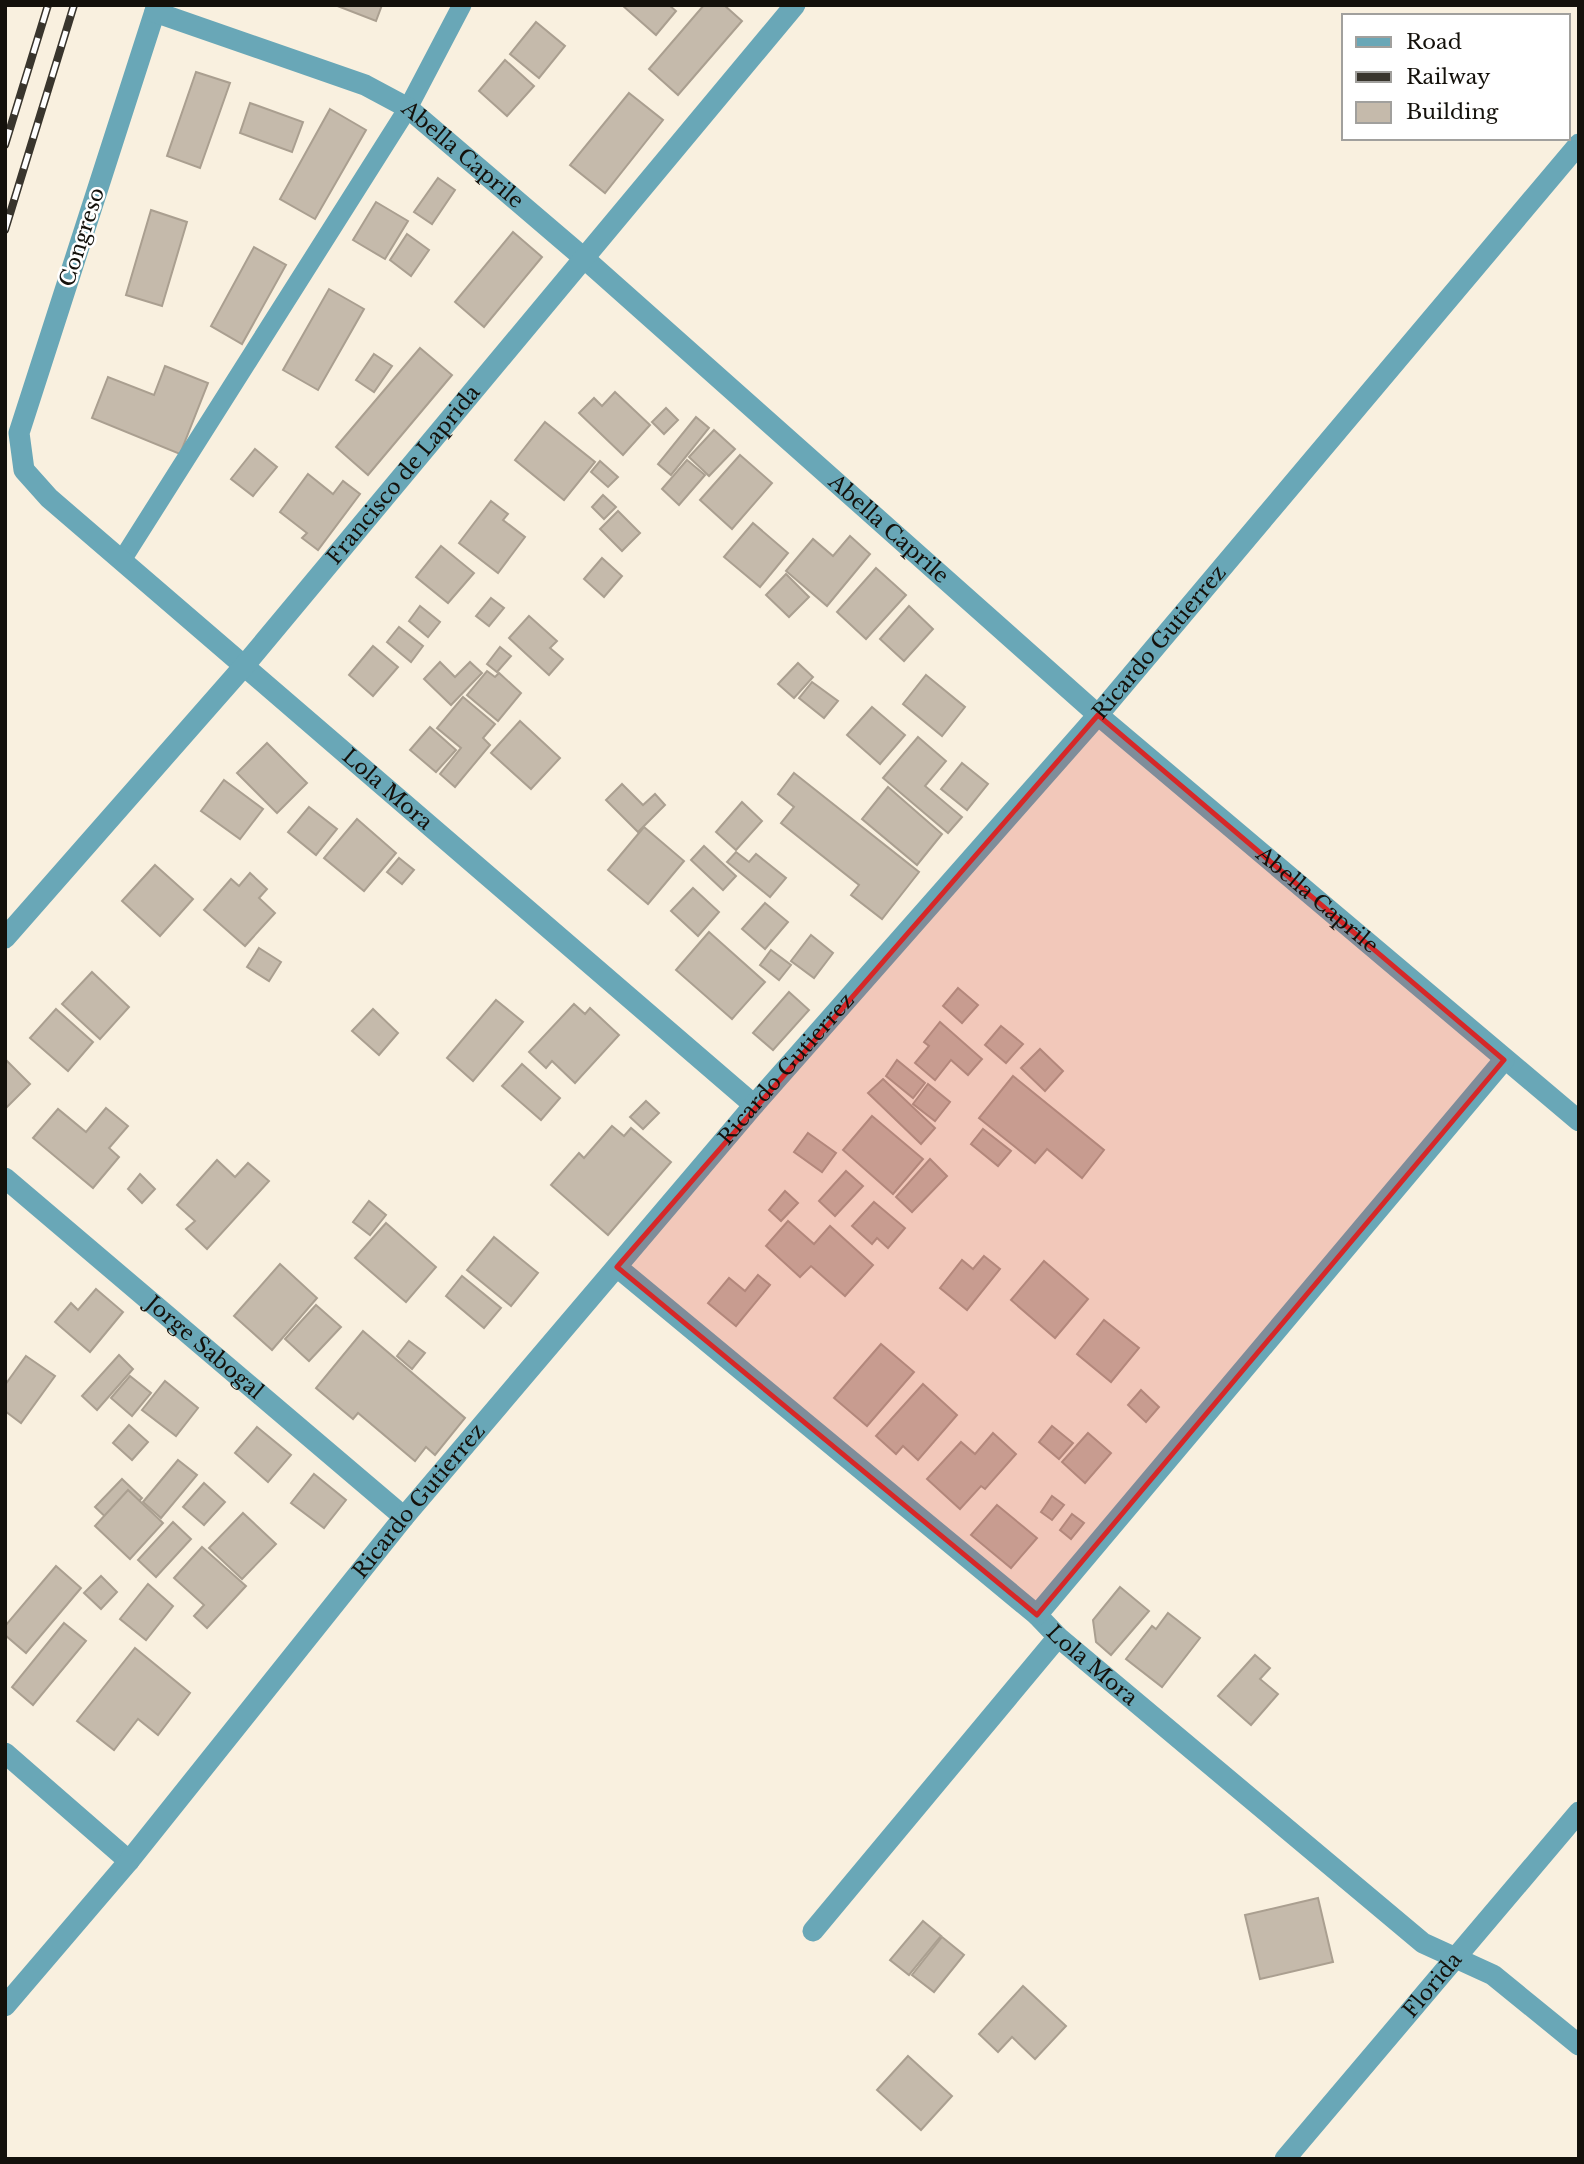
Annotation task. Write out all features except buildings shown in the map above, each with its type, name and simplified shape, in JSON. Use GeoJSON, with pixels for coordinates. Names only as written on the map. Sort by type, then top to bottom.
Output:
{"type":"FeatureCollection","features":[{"type":"Feature","properties":{"kind":"street","name":"Francisco de Laprida"},"geometry":{"type":"LineString","coordinates":[[5,938],[244,666],[795,5]]}},
{"type":"Feature","properties":{"kind":"street","name":"Abella Caprile"},"geometry":{"type":"LineString","coordinates":[[156,9],[365,85],[408,108],[585,259],[1098,715],[1579,1121]]}},
{"type":"Feature","properties":{"kind":"street","name":"Congreso"},"geometry":{"type":"LineString","coordinates":[[24,470],[19,433],[156,9]]}},
{"type":"Feature","properties":{"kind":"street","name":"Ricardo Gutierrez"},"geometry":{"type":"LineString","coordinates":[[5,2006],[129,1861],[404,1517],[754,1105],[1098,715],[1579,144]]}},
{"type":"Feature","properties":{"kind":"street","name":"Lola Mora"},"geometry":{"type":"LineString","coordinates":[[24,470],[48,498],[754,1105]]}},
{"type":"Feature","properties":{"kind":"street"},"geometry":{"type":"LineString","coordinates":[[1037,1615],[1504,1060]]}},
{"type":"Feature","properties":{"kind":"street","name":"Jorge Sabogal"},"geometry":{"type":"LineString","coordinates":[[5,1178],[404,1517]]}},
{"type":"Feature","properties":{"kind":"street","name":"Lola Mora"},"geometry":{"type":"LineString","coordinates":[[617,1267],[1037,1615],[1058,1637],[1423,1943],[1493,1975],[1579,2045]]}},
{"type":"Feature","properties":{"kind":"street"},"geometry":{"type":"LineString","coordinates":[[813,1931],[1058,1637]]}},
{"type":"Feature","properties":{"kind":"street"},"geometry":{"type":"LineString","coordinates":[[5,1753],[129,1861]]}},
{"type":"Feature","properties":{"kind":"street","name":"Florida"},"geometry":{"type":"LineString","coordinates":[[1285,2159],[1579,1812]]}},
{"type":"Feature","properties":{"kind":"lane"},"geometry":{"type":"LineString","coordinates":[[122,560],[408,108],[461,5]]}},
{"type":"Feature","properties":{"kind":"highlighted area"},"geometry":{"type":"Polygon","coordinates":[[[1098,715],[1504,1060],[1037,1615],[617,1267],[1098,715]]]}},
{"type":"Feature","properties":{"kind":"railway"},"geometry":{"type":"LineString","coordinates":[[5,145],[48,5]]}},
{"type":"Feature","properties":{"kind":"railway"},"geometry":{"type":"LineString","coordinates":[[5,230],[74,5]]}}]}
